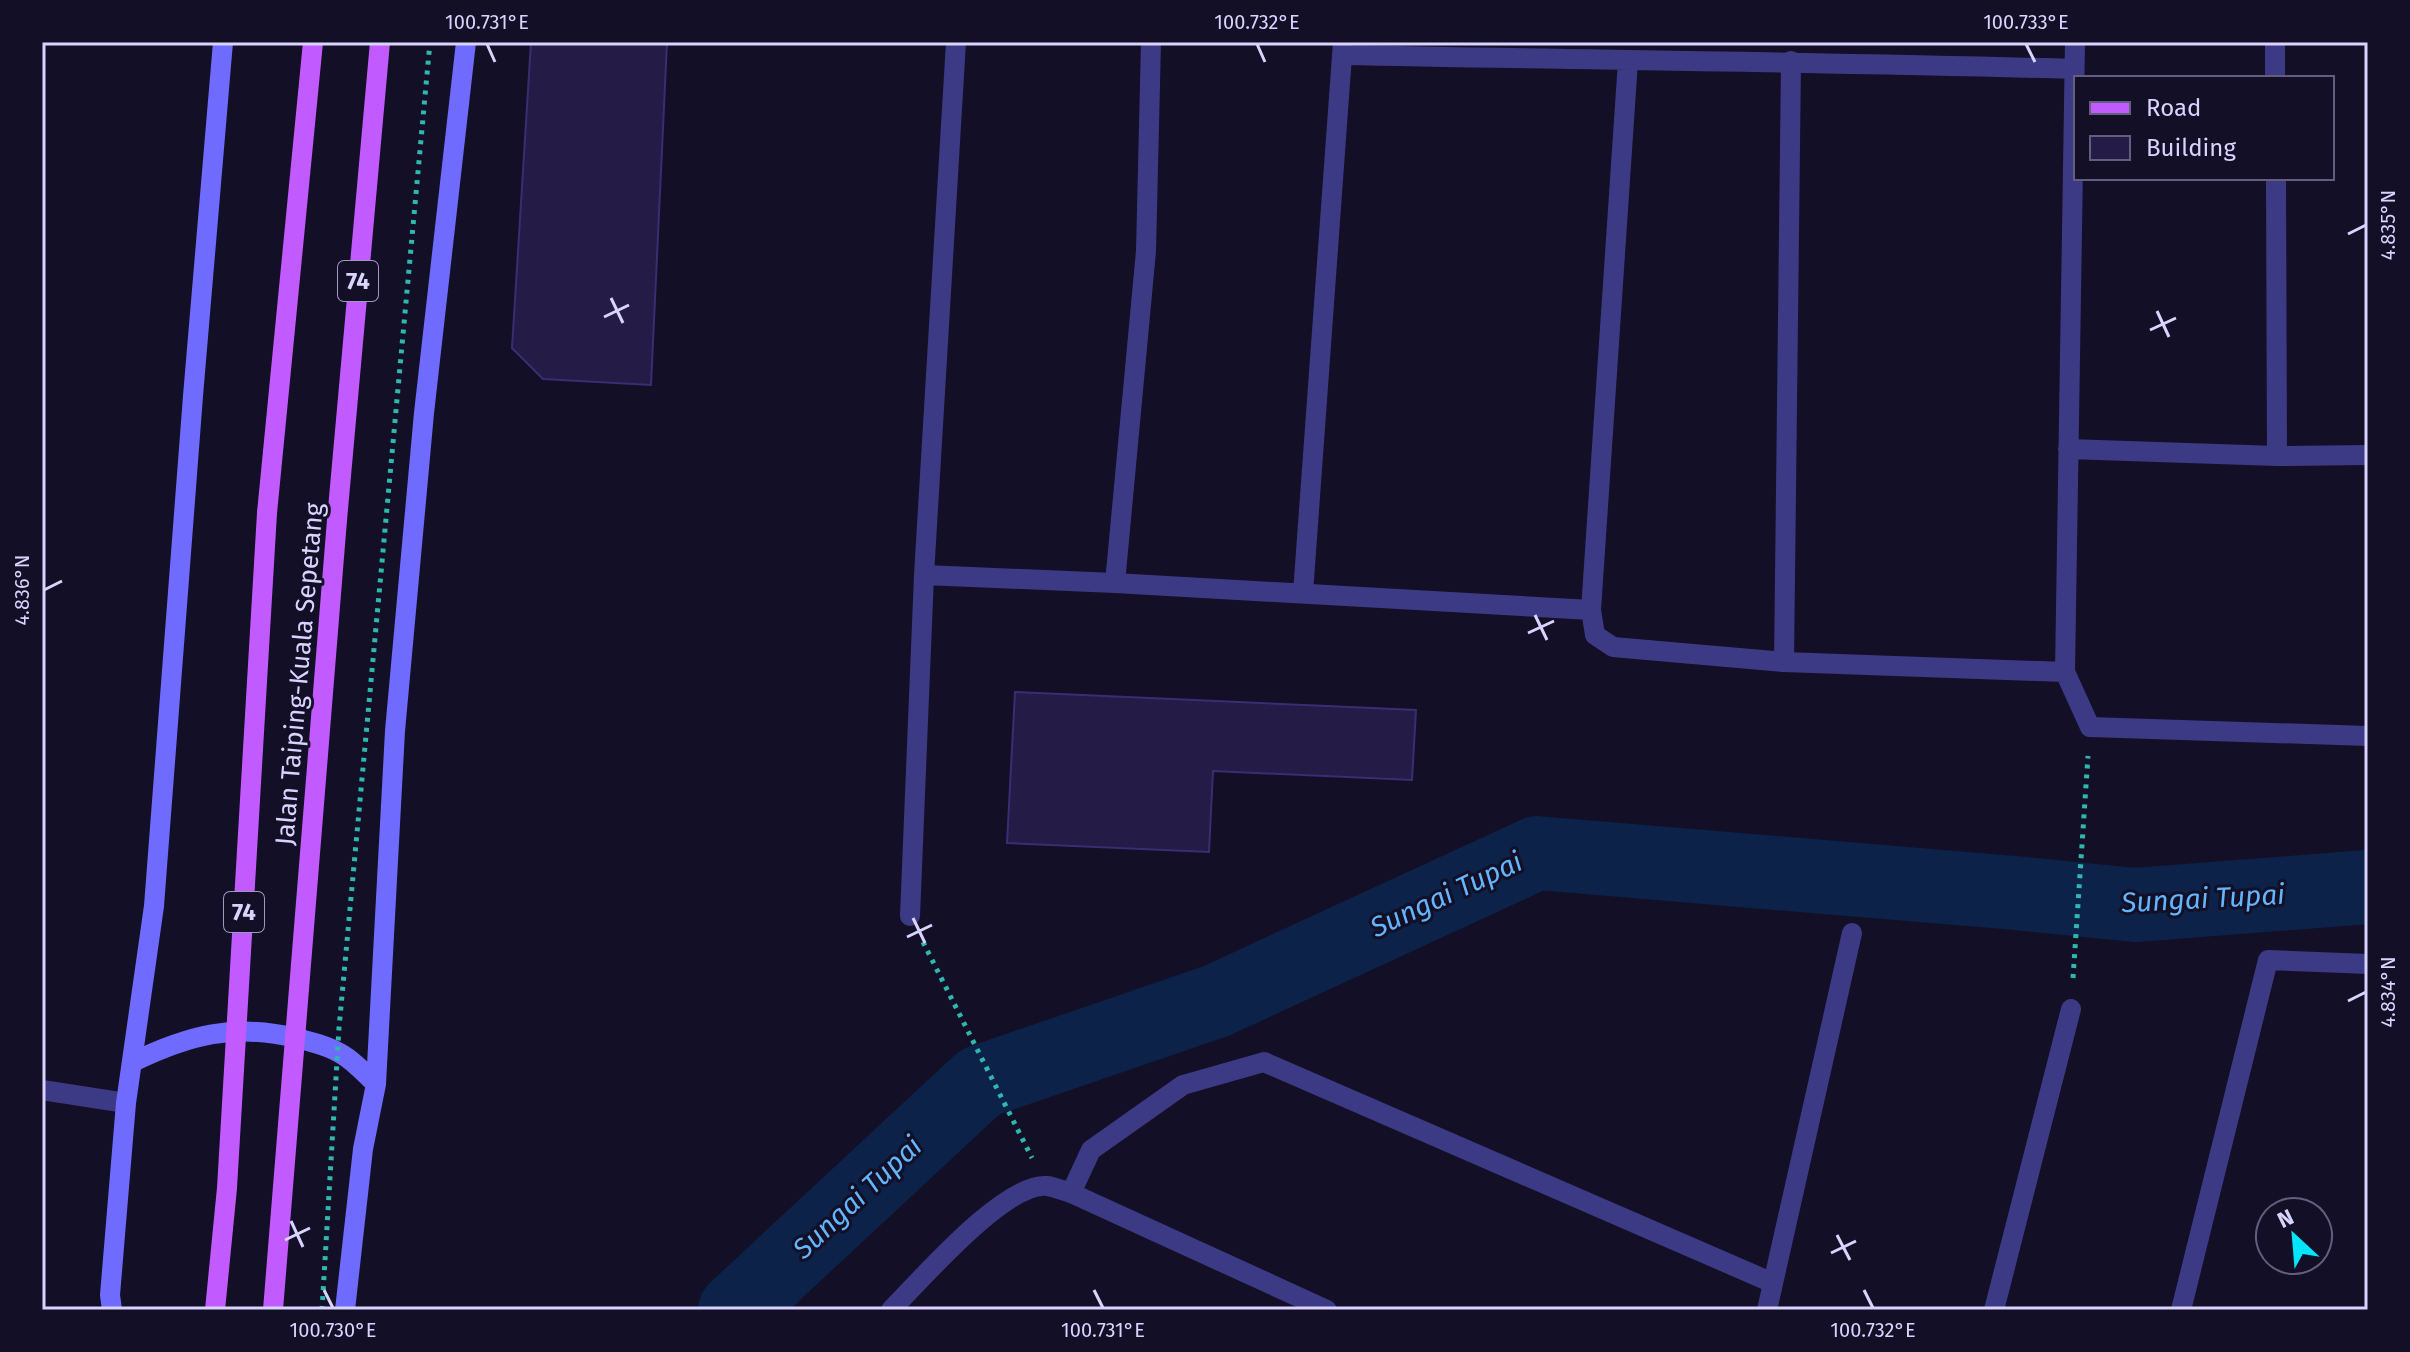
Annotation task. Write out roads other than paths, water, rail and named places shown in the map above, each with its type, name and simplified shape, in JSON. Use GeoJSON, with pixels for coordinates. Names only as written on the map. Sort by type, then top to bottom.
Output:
{"type":"FeatureCollection","features":[{"type":"Feature","properties":{"kind":"main road"},"geometry":{"type":"LineString","coordinates":[[112,1310],[113,1250],[126,1103],[154,906],[223,42]]}},
{"type":"Feature","properties":{"kind":"main road","name":"Jalan Taiping-Kuala Sepetang"},"geometry":{"type":"LineString","coordinates":[[215,1310],[227,1188],[267,513],[313,42]]}},
{"type":"Feature","properties":{"kind":"main road","name":"Jalan Taiping-Kuala Sepetang"},"geometry":{"type":"LineString","coordinates":[[273,1310],[337,520],[380,42]]}},
{"type":"Feature","properties":{"kind":"main road"},"geometry":{"type":"LineString","coordinates":[[345,1310],[363,1149],[376,1084],[395,731],[424,413],[466,42]]}},
{"type":"Feature","properties":{"kind":"main road"},"geometry":{"type":"LineString","coordinates":[[133,1062],[170,1044],[218,1031],[267,1031],[330,1048],[345,1056],[376,1084]]}},
{"type":"Feature","properties":{"kind":"street"},"geometry":{"type":"LineString","coordinates":[[910,916],[924,575],[956,42]]}},
{"type":"Feature","properties":{"kind":"street"},"geometry":{"type":"LineString","coordinates":[[1115,583],[1146,251],[1151,42]]}},
{"type":"Feature","properties":{"kind":"street"},"geometry":{"type":"LineString","coordinates":[[2075,42],[2065,672],[2090,727],[2368,736]]}},
{"type":"Feature","properties":{"kind":"street"},"geometry":{"type":"LineString","coordinates":[[2275,42],[2275,76]]}},
{"type":"Feature","properties":{"kind":"street"},"geometry":{"type":"LineString","coordinates":[[1303,593],[1342,49],[1628,61],[1791,61],[2074,69]]}},
{"type":"Feature","properties":{"kind":"street"},"geometry":{"type":"LineString","coordinates":[[1628,61],[1591,610],[1595,635],[1613,647],[1784,662],[2065,672]]}},
{"type":"Feature","properties":{"kind":"street"},"geometry":{"type":"LineString","coordinates":[[1784,662],[1791,61]]}},
{"type":"Feature","properties":{"kind":"street"},"geometry":{"type":"LineString","coordinates":[[2276,180],[2277,456]]}},
{"type":"Feature","properties":{"kind":"street"},"geometry":{"type":"LineString","coordinates":[[2068,449],[2277,456],[2368,455]]}},
{"type":"Feature","properties":{"kind":"street"},"geometry":{"type":"LineString","coordinates":[[924,575],[1591,610]]}},
{"type":"Feature","properties":{"kind":"street"},"geometry":{"type":"LineString","coordinates":[[1767,1310],[1852,933]]}},
{"type":"Feature","properties":{"kind":"street"},"geometry":{"type":"LineString","coordinates":[[2181,1310],[2268,960],[2368,964]]}},
{"type":"Feature","properties":{"kind":"street"},"geometry":{"type":"LineString","coordinates":[[1994,1310],[2071,1009]]}},
{"type":"Feature","properties":{"kind":"street"},"geometry":{"type":"LineString","coordinates":[[1071,1193],[1091,1150],[1183,1085],[1264,1062],[1773,1283]]}},
{"type":"Feature","properties":{"kind":"street"},"geometry":{"type":"LineString","coordinates":[[42,1090],[126,1103]]}},
{"type":"Feature","properties":{"kind":"street"},"geometry":{"type":"LineString","coordinates":[[891,1310],[993,1209],[1020,1193],[1046,1186],[1071,1193],[1327,1310]]}},
{"type":"Feature","properties":{"kind":"waterway","name":"Sungai Tupai"},"geometry":{"type":"LineString","coordinates":[[735,1310],[980,1082],[1216,1001],[1537,853],[2135,905],[2368,887]]}}]}
